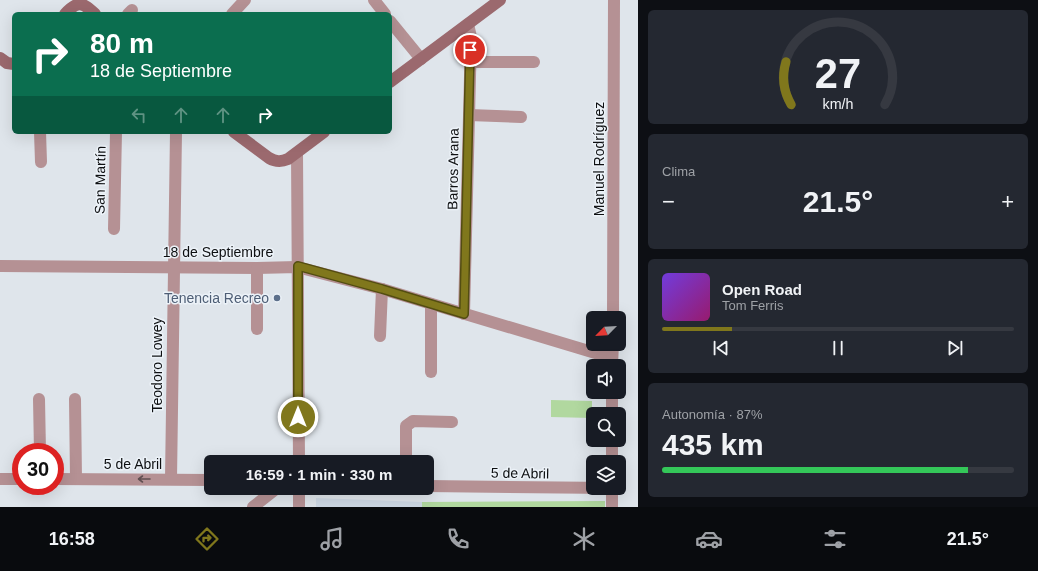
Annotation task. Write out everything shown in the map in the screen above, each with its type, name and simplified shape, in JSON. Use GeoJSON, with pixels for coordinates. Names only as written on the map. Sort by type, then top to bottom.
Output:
{"type":"FeatureCollection","features":[{"type":"Feature","properties":{"kind":"street"},"geometry":{"type":"LineString","coordinates":[[234,12],[245,0]]}},
{"type":"Feature","properties":{"kind":"street"},"geometry":{"type":"LineString","coordinates":[[374,0],[383,12]]}},
{"type":"Feature","properties":{"kind":"street"},"geometry":{"type":"LineString","coordinates":[[392,81],[500,0]]}},
{"type":"Feature","properties":{"kind":"street","name":"Manuel Rodríguez"},"geometry":{"type":"LineString","coordinates":[[613,311],[614,0]]}},
{"type":"Feature","properties":{"kind":"street"},"geometry":{"type":"LineString","coordinates":[[67,12],[78,2],[85,4],[93,12]]}},
{"type":"Feature","properties":{"kind":"street"},"geometry":{"type":"LineString","coordinates":[[392,23],[421,59]]}},
{"type":"Feature","properties":{"kind":"street","name":"Barros Arana"},"geometry":{"type":"LineString","coordinates":[[464,314],[471,37],[468,24]]}},
{"type":"Feature","properties":{"kind":"street"},"geometry":{"type":"LineString","coordinates":[[0,58],[7,63],[12,64]]}},
{"type":"Feature","properties":{"kind":"street"},"geometry":{"type":"LineString","coordinates":[[470,62],[534,62]]}},
{"type":"Feature","properties":{"kind":"street"},"geometry":{"type":"LineString","coordinates":[[469,115],[521,117]]}},
{"type":"Feature","properties":{"kind":"street"},"geometry":{"type":"LineString","coordinates":[[40,134],[41,162]]}},
{"type":"Feature","properties":{"kind":"street","name":"San Martín"},"geometry":{"type":"LineString","coordinates":[[114,228],[116,134]]}},
{"type":"Feature","properties":{"kind":"street","name":"Teodoro Lowey"},"geometry":{"type":"LineString","coordinates":[[171,479],[176,134]]}},
{"type":"Feature","properties":{"kind":"street"},"geometry":{"type":"LineString","coordinates":[[237,134],[275,161],[281,162],[288,159],[321,134]]}},
{"type":"Feature","properties":{"kind":"street"},"geometry":{"type":"LineString","coordinates":[[297,152],[299,455]]}},
{"type":"Feature","properties":{"kind":"street","name":"18 de Septiembre"},"geometry":{"type":"LineString","coordinates":[[0,266],[258,268],[298,266],[382,289],[464,314],[603,359]]}},
{"type":"Feature","properties":{"kind":"street"},"geometry":{"type":"LineString","coordinates":[[257,329],[258,268]]}},
{"type":"Feature","properties":{"kind":"street"},"geometry":{"type":"LineString","coordinates":[[380,336],[382,289]]}},
{"type":"Feature","properties":{"kind":"street"},"geometry":{"type":"LineString","coordinates":[[431,304],[431,372]]}},
{"type":"Feature","properties":{"kind":"street"},"geometry":{"type":"LineString","coordinates":[[39,399],[40,443]]}},
{"type":"Feature","properties":{"kind":"street"},"geometry":{"type":"LineString","coordinates":[[75,399],[76,479]]}},
{"type":"Feature","properties":{"kind":"street"},"geometry":{"type":"LineString","coordinates":[[406,455],[406,426],[413,421],[452,422]]}},
{"type":"Feature","properties":{"kind":"street"},"geometry":{"type":"LineString","coordinates":[[0,479],[12,479]]}},
{"type":"Feature","properties":{"kind":"street","name":"5 de Abril"},"geometry":{"type":"LineString","coordinates":[[64,479],[204,480]]}},
{"type":"Feature","properties":{"kind":"street","name":"5 de Abril"},"geometry":{"type":"LineString","coordinates":[[434,486],[586,488]]}},
{"type":"Feature","properties":{"kind":"street"},"geometry":{"type":"LineString","coordinates":[[253,507],[268,495]]}},
{"type":"Feature","properties":{"kind":"street"},"geometry":{"type":"LineString","coordinates":[[299,495],[299,507]]}},
{"type":"Feature","properties":{"kind":"street"},"geometry":{"type":"LineString","coordinates":[[612,495],[612,507]]}},
{"type":"Feature","properties":{"kind":"shaded area"},"geometry":{"type":"Polygon","coordinates":[[[316,498],[422,502],[422,507],[316,507],[316,498]]]}},
{"type":"Feature","properties":{"kind":"green space"},"geometry":{"type":"Polygon","coordinates":[[[551,400],[592,401],[592,407],[586,407],[586,418],[551,417],[551,400]]]}},
{"type":"Feature","properties":{"kind":"green space"},"geometry":{"type":"Polygon","coordinates":[[[605,501],[605,507],[422,507],[422,502],[605,501]]]}},
{"type":"Feature","properties":{"kind":"place","name":"Tenencia Recreo"},"geometry":{"type":"Point","coordinates":[277,298]}},
{"type":"Feature","properties":{"kind":"route"},"geometry":{"type":"LineString","coordinates":[[298,417],[298,266],[382,289],[464,314],[470,50]]}}]}
